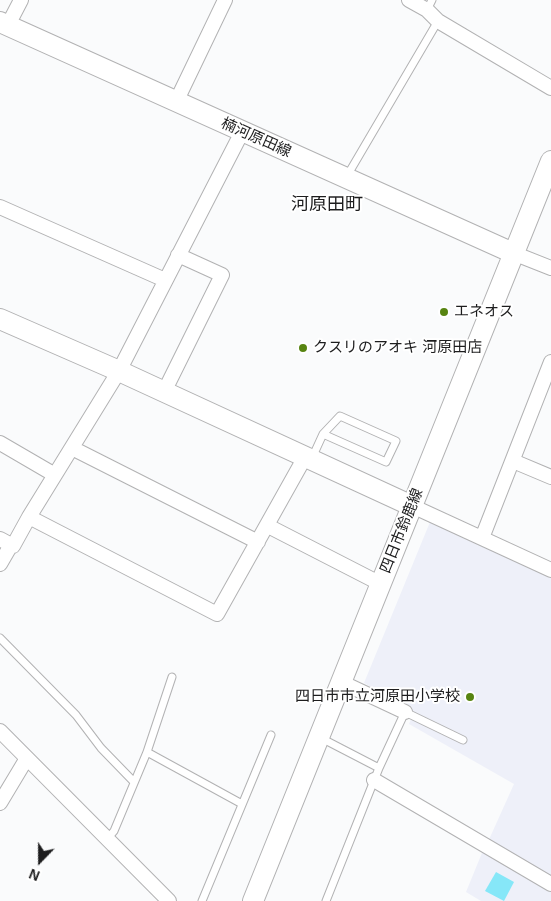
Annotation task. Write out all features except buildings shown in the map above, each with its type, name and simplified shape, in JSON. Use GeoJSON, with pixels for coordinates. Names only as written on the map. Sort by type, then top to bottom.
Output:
{"type":"FeatureCollection","features":[{"type":"Feature","properties":{"kind":"main road","name":"楠河原田線"},"geometry":{"type":"LineString","coordinates":[[4,24],[513,253]]}},
{"type":"Feature","properties":{"kind":"main road","name":"四日市鈴鹿線"},"geometry":{"type":"LineString","coordinates":[[253,901],[551,161]]}},
{"type":"Feature","properties":{"kind":"main road"},"geometry":{"type":"LineString","coordinates":[[0,319],[412,506]]}},
{"type":"Feature","properties":{"kind":"street"},"geometry":{"type":"LineString","coordinates":[[4,24],[21,0]]}},
{"type":"Feature","properties":{"kind":"street"},"geometry":{"type":"LineString","coordinates":[[176,102],[225,0]]}},
{"type":"Feature","properties":{"kind":"street"},"geometry":{"type":"LineString","coordinates":[[409,0],[430,5],[438,21],[551,88]]}},
{"type":"Feature","properties":{"kind":"street"},"geometry":{"type":"LineString","coordinates":[[0,564],[6,542],[13,546],[119,372],[242,132]]}},
{"type":"Feature","properties":{"kind":"street"},"geometry":{"type":"LineString","coordinates":[[0,207],[165,280]]}},
{"type":"Feature","properties":{"kind":"street"},"geometry":{"type":"LineString","coordinates":[[513,253],[551,268]]}},
{"type":"Feature","properties":{"kind":"street"},"geometry":{"type":"LineString","coordinates":[[164,392],[222,275],[178,255]]}},
{"type":"Feature","properties":{"kind":"street"},"geometry":{"type":"LineString","coordinates":[[0,309],[28,332]]}},
{"type":"Feature","properties":{"kind":"street"},"geometry":{"type":"LineString","coordinates":[[0,324],[28,332]]}},
{"type":"Feature","properties":{"kind":"street"},"geometry":{"type":"LineString","coordinates":[[482,538],[551,362]]}},
{"type":"Feature","properties":{"kind":"street"},"geometry":{"type":"LineString","coordinates":[[0,443],[55,475]]}},
{"type":"Feature","properties":{"kind":"street"},"geometry":{"type":"LineString","coordinates":[[72,448],[258,542]]}},
{"type":"Feature","properties":{"kind":"street"},"geometry":{"type":"LineString","coordinates":[[29,517],[217,614],[308,458]]}},
{"type":"Feature","properties":{"kind":"street"},"geometry":{"type":"LineString","coordinates":[[513,461],[551,478]]}},
{"type":"Feature","properties":{"kind":"street"},"geometry":{"type":"LineString","coordinates":[[412,506],[551,570]]}},
{"type":"Feature","properties":{"kind":"street"},"geometry":{"type":"LineString","coordinates":[[268,526],[381,584]]}},
{"type":"Feature","properties":{"kind":"street"},"geometry":{"type":"LineString","coordinates":[[341,682],[405,712]]}},
{"type":"Feature","properties":{"kind":"street"},"geometry":{"type":"LineString","coordinates":[[0,731],[169,901]]}},
{"type":"Feature","properties":{"kind":"street"},"geometry":{"type":"LineString","coordinates":[[0,803],[27,758]]}},
{"type":"Feature","properties":{"kind":"street"},"geometry":{"type":"LineString","coordinates":[[376,774],[551,884]]}},
{"type":"Feature","properties":{"kind":"lane"},"geometry":{"type":"LineString","coordinates":[[345,178],[438,21]]}},
{"type":"Feature","properties":{"kind":"lane"},"geometry":{"type":"LineString","coordinates":[[308,458],[323,434],[340,416],[396,441],[386,462],[323,434]]}},
{"type":"Feature","properties":{"kind":"lane"},"geometry":{"type":"LineString","coordinates":[[0,638],[76,715],[100,748],[134,782]]}},
{"type":"Feature","properties":{"kind":"lane"},"geometry":{"type":"LineString","coordinates":[[107,839],[114,831],[147,752],[172,677]]}},
{"type":"Feature","properties":{"kind":"lane"},"geometry":{"type":"LineString","coordinates":[[326,901],[376,774],[405,712],[463,740]]}},
{"type":"Feature","properties":{"kind":"lane"},"geometry":{"type":"LineString","coordinates":[[202,901],[271,735]]}},
{"type":"Feature","properties":{"kind":"lane"},"geometry":{"type":"LineString","coordinates":[[319,737],[376,774]]}},
{"type":"Feature","properties":{"kind":"lane"},"geometry":{"type":"LineString","coordinates":[[147,752],[242,804]]}},
{"type":"Feature","properties":{"kind":"shaded area","name":"四日市市立河原田小学校"},"geometry":{"type":"Polygon","coordinates":[[[430,522],[551,578],[551,878],[487,844],[514,784],[409,724],[414,712],[364,683],[430,522]]]}},
{"type":"Feature","properties":{"kind":"shaded area"},"geometry":{"type":"Polygon","coordinates":[[[484,848],[551,889],[551,901],[481,901],[466,892],[484,848]]]}},
{"type":"Feature","properties":{"kind":"water"},"geometry":{"type":"Polygon","coordinates":[[[496,872],[514,882],[504,901],[485,891],[496,872]]]}},
{"type":"Feature","properties":{"kind":"place","name":"エネオス"},"geometry":{"type":"Point","coordinates":[444,312]}},
{"type":"Feature","properties":{"kind":"place","name":"クスリのアオキ 河原田店"},"geometry":{"type":"Point","coordinates":[303,348]}},
{"type":"Feature","properties":{"kind":"place","name":"四日市市立河原田小学校"},"geometry":{"type":"Point","coordinates":[470,697]}},
{"type":"Feature","properties":{"kind":"district","name":"河原田町"},"geometry":{"type":"Point","coordinates":[327,205]}}]}
